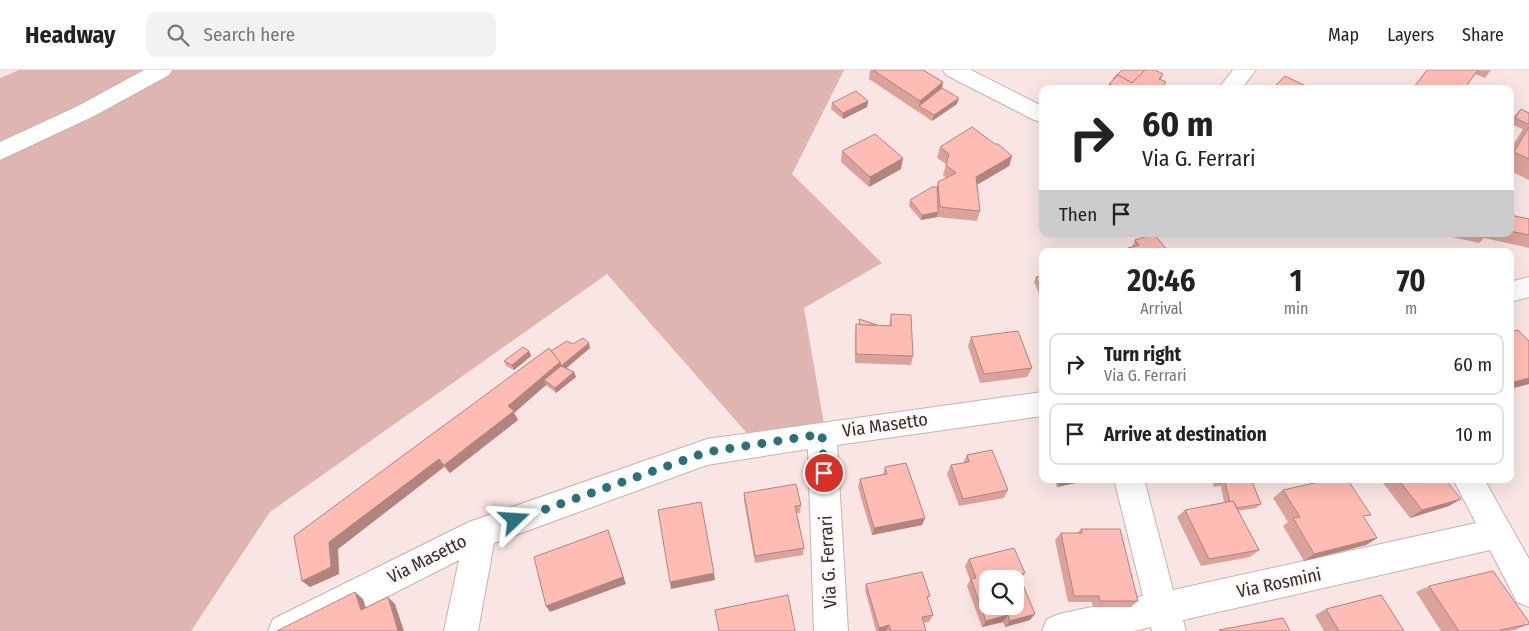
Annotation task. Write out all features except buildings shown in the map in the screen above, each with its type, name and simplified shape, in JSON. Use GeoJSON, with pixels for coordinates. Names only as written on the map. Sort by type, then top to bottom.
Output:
{"type":"FeatureCollection","features":[{"type":"Feature","properties":{"kind":"street"},"geometry":{"type":"LineString","coordinates":[[0,152],[86,111],[161,70]]}},
{"type":"Feature","properties":{"kind":"street"},"geometry":{"type":"LineString","coordinates":[[1232,85],[1245,70]]}},
{"type":"Feature","properties":{"kind":"street"},"geometry":{"type":"LineString","coordinates":[[968,73],[1039,113]]}},
{"type":"Feature","properties":{"kind":"street"},"geometry":{"type":"LineString","coordinates":[[1514,291],[1529,287]]}},
{"type":"Feature","properties":{"kind":"street","name":"Via Masetto"},"geometry":{"type":"LineString","coordinates":[[285,631],[480,533],[707,452],[1039,404]]}},
{"type":"Feature","properties":{"kind":"street","name":"Via G. Ferrari"},"geometry":{"type":"LineString","coordinates":[[822,434],[832,631]]}},
{"type":"Feature","properties":{"kind":"street"},"geometry":{"type":"LineString","coordinates":[[1131,483],[1146,551],[1166,620]]}},
{"type":"Feature","properties":{"kind":"street"},"geometry":{"type":"LineString","coordinates":[[1470,483],[1529,591]]}},
{"type":"Feature","properties":{"kind":"street"},"geometry":{"type":"LineString","coordinates":[[461,631],[480,533]]}},
{"type":"Feature","properties":{"kind":"street","name":"Via Rosmini"},"geometry":{"type":"LineString","coordinates":[[1059,631],[1166,620],[1498,533]]}},
{"type":"Feature","properties":{"kind":"shaded area"},"geometry":{"type":"Polygon","coordinates":[[[19,70],[844,70],[792,174],[882,263],[804,308],[825,430],[752,439],[607,274],[270,512],[191,631],[0,631],[0,78],[19,70]]]}},
{"type":"Feature","properties":{"kind":"route"},"geometry":{"type":"LineString","coordinates":[[515,520],[707,452],[822,434],[824,473]]}}]}
